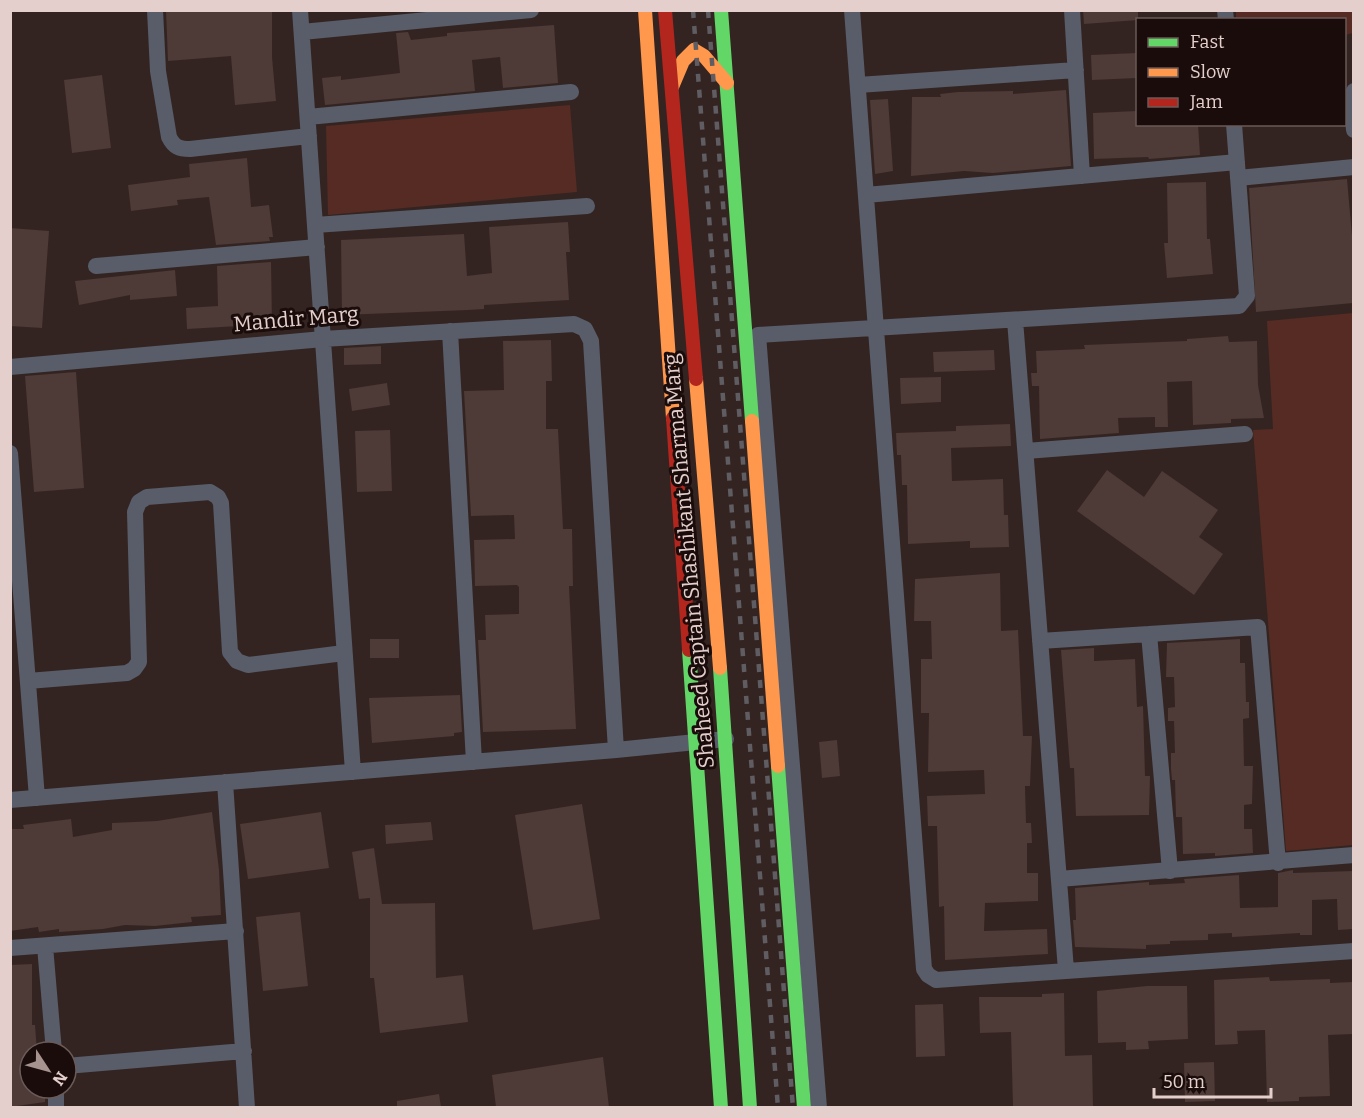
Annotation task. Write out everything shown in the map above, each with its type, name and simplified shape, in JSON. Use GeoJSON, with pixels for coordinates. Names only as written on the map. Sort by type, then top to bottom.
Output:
{"type":"FeatureCollection","features":[{"type":"Feature","properties":{"kind":"main road"},"geometry":{"type":"LineString","coordinates":[[645,10],[722,1107]]}},
{"type":"Feature","properties":{"kind":"main road","name":"Shaheed Captain Shashikant Sharma Marg"},"geometry":{"type":"LineString","coordinates":[[665,10],[726,739],[750,1107]]}},
{"type":"Feature","properties":{"kind":"main road"},"geometry":{"type":"LineString","coordinates":[[722,10],[804,1107]]}},
{"type":"Feature","properties":{"kind":"main road"},"geometry":{"type":"LineString","coordinates":[[670,91],[684,59],[689,52],[694,50],[704,56],[727,83]]}},
{"type":"Feature","properties":{"kind":"main road"},"geometry":{"type":"LineString","coordinates":[[801,1067],[818,1107]]}},
{"type":"Feature","properties":{"kind":"street"},"geometry":{"type":"LineString","coordinates":[[155,10],[158,71],[168,137],[173,145],[181,149],[190,149],[309,136]]}},
{"type":"Feature","properties":{"kind":"street"},"geometry":{"type":"LineString","coordinates":[[300,10],[353,772]]}},
{"type":"Feature","properties":{"kind":"street"},"geometry":{"type":"LineString","coordinates":[[302,32],[418,16],[531,10]]}},
{"type":"Feature","properties":{"kind":"street"},"geometry":{"type":"LineString","coordinates":[[852,10],[924,969],[936,980],[1353,951]]}},
{"type":"Feature","properties":{"kind":"street"},"geometry":{"type":"LineString","coordinates":[[1072,10],[1082,176]]}},
{"type":"Feature","properties":{"kind":"street"},"geometry":{"type":"LineString","coordinates":[[858,85],[1076,70]]}},
{"type":"Feature","properties":{"kind":"street"},"geometry":{"type":"LineString","coordinates":[[1353,91],[1351,99],[1353,130]]}},
{"type":"Feature","properties":{"kind":"street"},"geometry":{"type":"LineString","coordinates":[[308,117],[571,92]]}},
{"type":"Feature","properties":{"kind":"street"},"geometry":{"type":"LineString","coordinates":[[818,1107],[758,335],[1239,306],[1247,296],[1234,126]]}},
{"type":"Feature","properties":{"kind":"street"},"geometry":{"type":"LineString","coordinates":[[866,195],[1082,176],[1353,167]]}},
{"type":"Feature","properties":{"kind":"street"},"geometry":{"type":"LineString","coordinates":[[315,225],[587,206]]}},
{"type":"Feature","properties":{"kind":"street"},"geometry":{"type":"LineString","coordinates":[[96,266],[317,247]]}},
{"type":"Feature","properties":{"kind":"street"},"geometry":{"type":"LineString","coordinates":[[1015,320],[1066,970]]}},
{"type":"Feature","properties":{"kind":"street","name":"Mandir Marg"},"geometry":{"type":"LineString","coordinates":[[10,367],[323,339],[574,324],[585,330],[591,341],[616,750]]}},
{"type":"Feature","properties":{"kind":"street"},"geometry":{"type":"LineString","coordinates":[[450,331],[474,762]]}},
{"type":"Feature","properties":{"kind":"street"},"geometry":{"type":"LineString","coordinates":[[1026,451],[1245,434]]}},
{"type":"Feature","properties":{"kind":"street"},"geometry":{"type":"LineString","coordinates":[[10,453],[37,798]]}},
{"type":"Feature","properties":{"kind":"street"},"geometry":{"type":"LineString","coordinates":[[28,681],[127,673],[139,662],[135,512],[139,502],[147,497],[210,492],[218,497],[221,503],[230,652],[237,661],[248,665],[344,653]]}},
{"type":"Feature","properties":{"kind":"street"},"geometry":{"type":"LineString","coordinates":[[1040,641],[1258,627],[1278,863]]}},
{"type":"Feature","properties":{"kind":"street"},"geometry":{"type":"LineString","coordinates":[[1149,634],[1170,871]]}},
{"type":"Feature","properties":{"kind":"street"},"geometry":{"type":"LineString","coordinates":[[10,800],[726,739]]}},
{"type":"Feature","properties":{"kind":"street"},"geometry":{"type":"LineString","coordinates":[[225,782],[248,1107]]}},
{"type":"Feature","properties":{"kind":"street"},"geometry":{"type":"LineString","coordinates":[[1059,879],[1278,863],[1353,855]]}},
{"type":"Feature","properties":{"kind":"street"},"geometry":{"type":"LineString","coordinates":[[10,948],[236,931]]}},
{"type":"Feature","properties":{"kind":"street"},"geometry":{"type":"LineString","coordinates":[[45,945],[53,1040]]}},
{"type":"Feature","properties":{"kind":"street"},"geometry":{"type":"LineString","coordinates":[[78,1065],[244,1051]]}},
{"type":"Feature","properties":{"kind":"shaded area"},"geometry":{"type":"Polygon","coordinates":[[[1236,11],[1353,11],[1353,33],[1346,35],[1346,18],[1236,18],[1236,11]]]}},
{"type":"Feature","properties":{"kind":"shaded area"},"geometry":{"type":"Polygon","coordinates":[[[570,105],[577,192],[328,215],[326,126],[570,105]]]}},
{"type":"Feature","properties":{"kind":"shaded area"},"geometry":{"type":"Polygon","coordinates":[[[1353,313],[1353,845],[1286,851],[1253,430],[1273,429],[1267,321],[1353,313]]]}},
{"type":"Feature","properties":{"kind":"building"},"geometry":{"type":"Polygon","coordinates":[[[166,10],[272,10],[272,57],[276,101],[235,105],[231,56],[168,61],[166,10]]]}},
{"type":"Feature","properties":{"kind":"building"},"geometry":{"type":"Polygon","coordinates":[[[1083,10],[1138,10],[1136,20],[1084,24],[1083,10]]]}},
{"type":"Feature","properties":{"kind":"building"},"geometry":{"type":"Polygon","coordinates":[[[554,25],[558,83],[503,88],[500,57],[472,60],[475,91],[325,105],[322,78],[341,76],[341,80],[400,73],[396,33],[408,32],[411,40],[447,36],[447,33],[554,25]]]}},
{"type":"Feature","properties":{"kind":"building"},"geometry":{"type":"Polygon","coordinates":[[[1136,53],[1136,78],[1092,80],[1091,55],[1136,53]]]}},
{"type":"Feature","properties":{"kind":"building"},"geometry":{"type":"Polygon","coordinates":[[[102,75],[111,148],[72,153],[64,80],[102,75]]]}},
{"type":"Feature","properties":{"kind":"building"},"geometry":{"type":"Polygon","coordinates":[[[1066,90],[1071,166],[993,173],[964,171],[911,176],[912,97],[941,97],[940,94],[958,92],[1013,91],[1013,94],[1066,90]]]}},
{"type":"Feature","properties":{"kind":"building"},"geometry":{"type":"Polygon","coordinates":[[[888,99],[893,171],[875,174],[870,100],[888,99]]]}},
{"type":"Feature","properties":{"kind":"building"},"geometry":{"type":"Polygon","coordinates":[[[1136,111],[1136,126],[1198,126],[1200,155],[1149,159],[1148,157],[1094,159],[1093,113],[1136,111]]]}},
{"type":"Feature","properties":{"kind":"building"},"geometry":{"type":"Polygon","coordinates":[[[247,158],[251,207],[269,205],[273,237],[269,237],[270,241],[216,245],[209,197],[177,200],[178,205],[131,211],[128,185],[190,177],[189,164],[247,158]]]}},
{"type":"Feature","properties":{"kind":"building"},"geometry":{"type":"Polygon","coordinates":[[[1347,179],[1353,247],[1353,303],[1256,312],[1249,188],[1347,179]]]}},
{"type":"Feature","properties":{"kind":"building"},"geometry":{"type":"Polygon","coordinates":[[[1206,182],[1207,239],[1210,239],[1213,274],[1167,278],[1164,243],[1168,243],[1167,183],[1206,182]]]}},
{"type":"Feature","properties":{"kind":"building"},"geometry":{"type":"Polygon","coordinates":[[[568,222],[570,252],[566,252],[569,300],[484,305],[484,309],[342,315],[341,240],[464,234],[467,276],[492,273],[489,227],[568,222]]]}},
{"type":"Feature","properties":{"kind":"building"},"geometry":{"type":"Polygon","coordinates":[[[10,228],[49,231],[42,328],[10,326],[10,228]]]}},
{"type":"Feature","properties":{"kind":"building"},"geometry":{"type":"Polygon","coordinates":[[[271,262],[272,324],[187,329],[186,308],[218,306],[217,266],[271,262]]]}},
{"type":"Feature","properties":{"kind":"building"},"geometry":{"type":"Polygon","coordinates":[[[175,270],[177,296],[130,300],[130,295],[79,305],[75,281],[175,270]]]}},
{"type":"Feature","properties":{"kind":"building"},"geometry":{"type":"Polygon","coordinates":[[[1228,336],[1229,342],[1257,341],[1258,385],[1264,418],[1231,419],[1231,423],[1193,425],[1192,381],[1167,382],[1168,427],[1155,427],[1155,417],[1118,418],[1119,433],[1040,439],[1039,386],[1032,386],[1031,373],[1037,373],[1036,351],[1085,349],[1084,345],[1187,341],[1187,339],[1228,336]]]}},
{"type":"Feature","properties":{"kind":"building"},"geometry":{"type":"Polygon","coordinates":[[[551,340],[552,381],[546,381],[546,429],[558,429],[563,529],[572,529],[573,586],[569,586],[576,729],[483,732],[478,640],[486,640],[485,615],[519,614],[519,587],[517,585],[475,586],[474,540],[515,539],[514,515],[471,516],[464,391],[504,390],[503,341],[551,340]]]}},
{"type":"Feature","properties":{"kind":"building"},"geometry":{"type":"Polygon","coordinates":[[[381,346],[381,364],[344,365],[344,348],[381,346]]]}},
{"type":"Feature","properties":{"kind":"building"},"geometry":{"type":"Polygon","coordinates":[[[994,350],[995,370],[934,372],[933,352],[994,350]]]}},
{"type":"Feature","properties":{"kind":"building"},"geometry":{"type":"Polygon","coordinates":[[[76,372],[84,488],[34,492],[25,376],[76,372]]]}},
{"type":"Feature","properties":{"kind":"building"},"geometry":{"type":"Polygon","coordinates":[[[941,377],[941,402],[901,404],[900,378],[941,377]]]}},
{"type":"Feature","properties":{"kind":"building"},"geometry":{"type":"Polygon","coordinates":[[[387,383],[390,405],[352,411],[349,389],[387,383]]]}},
{"type":"Feature","properties":{"kind":"building"},"geometry":{"type":"Polygon","coordinates":[[[1010,424],[1011,446],[951,448],[952,481],[1003,479],[1004,515],[1008,515],[1009,547],[970,548],[970,541],[908,544],[907,485],[902,485],[901,455],[897,455],[896,433],[956,431],[956,426],[1010,424]]]}},
{"type":"Feature","properties":{"kind":"building"},"geometry":{"type":"Polygon","coordinates":[[[390,430],[392,491],[357,492],[355,431],[390,430]]]}},
{"type":"Feature","properties":{"kind":"building"},"geometry":{"type":"Polygon","coordinates":[[[1107,470],[1144,497],[1162,471],[1218,510],[1199,537],[1223,554],[1194,595],[1077,511],[1107,470]]]}},
{"type":"Feature","properties":{"kind":"building"},"geometry":{"type":"Polygon","coordinates":[[[1000,573],[1001,631],[1018,630],[1023,736],[1032,736],[1030,786],[1025,786],[1026,823],[1031,823],[1032,843],[1027,843],[1027,873],[1038,873],[1038,901],[985,903],[984,931],[1047,929],[1048,954],[945,960],[944,906],[939,907],[937,826],[928,826],[927,796],[985,794],[984,770],[928,772],[929,713],[921,713],[921,659],[932,659],[931,621],[914,621],[915,579],[1000,573]]]}},
{"type":"Feature","properties":{"kind":"building"},"geometry":{"type":"Polygon","coordinates":[[[370,639],[399,639],[399,658],[370,658],[370,639]]]}},
{"type":"Feature","properties":{"kind":"building"},"geometry":{"type":"Polygon","coordinates":[[[1240,639],[1240,663],[1245,663],[1246,702],[1249,702],[1249,718],[1243,719],[1244,766],[1253,766],[1252,804],[1244,805],[1244,829],[1252,829],[1253,853],[1215,856],[1215,853],[1183,854],[1182,817],[1176,817],[1175,780],[1172,780],[1171,769],[1171,753],[1175,753],[1174,721],[1168,721],[1168,708],[1175,707],[1174,677],[1166,677],[1167,643],[1240,639]]]}},
{"type":"Feature","properties":{"kind":"building"},"geometry":{"type":"Polygon","coordinates":[[[1094,648],[1094,661],[1135,659],[1137,707],[1143,706],[1145,776],[1150,776],[1149,815],[1076,816],[1074,768],[1070,768],[1061,650],[1094,648]]]}},
{"type":"Feature","properties":{"kind":"building"},"geometry":{"type":"Polygon","coordinates":[[[460,695],[462,732],[454,733],[454,736],[372,743],[369,698],[460,695]]]}},
{"type":"Feature","properties":{"kind":"building"},"geometry":{"type":"Polygon","coordinates":[[[837,740],[840,776],[822,778],[819,742],[837,740]]]}},
{"type":"Feature","properties":{"kind":"building"},"geometry":{"type":"Polygon","coordinates":[[[582,804],[600,919],[533,930],[515,815],[582,804]]]}},
{"type":"Feature","properties":{"kind":"building"},"geometry":{"type":"Polygon","coordinates":[[[212,812],[219,870],[221,915],[191,917],[192,922],[155,926],[125,925],[59,932],[59,929],[39,932],[38,927],[10,931],[10,829],[24,829],[23,825],[71,819],[73,837],[112,830],[112,823],[157,821],[212,812]]]}},
{"type":"Feature","properties":{"kind":"building"},"geometry":{"type":"Polygon","coordinates":[[[321,812],[329,868],[248,879],[240,824],[321,812]]]}},
{"type":"Feature","properties":{"kind":"building"},"geometry":{"type":"Polygon","coordinates":[[[431,822],[433,840],[386,844],[385,825],[431,822]]]}},
{"type":"Feature","properties":{"kind":"building"},"geometry":{"type":"Polygon","coordinates":[[[374,848],[382,904],[435,903],[436,978],[463,975],[468,1022],[380,1033],[374,978],[370,978],[370,898],[359,899],[352,852],[374,848]]]}},
{"type":"Feature","properties":{"kind":"building"},"geometry":{"type":"Polygon","coordinates":[[[1293,870],[1293,873],[1353,871],[1353,929],[1338,930],[1337,899],[1312,900],[1312,935],[1300,935],[1300,933],[1232,937],[1232,933],[1208,934],[1208,940],[1170,941],[1170,944],[1146,945],[1146,949],[1075,947],[1073,920],[1076,920],[1075,888],[1149,882],[1149,885],[1185,883],[1184,879],[1239,875],[1240,908],[1278,907],[1278,873],[1293,870]]]}},
{"type":"Feature","properties":{"kind":"building"},"geometry":{"type":"Polygon","coordinates":[[[300,912],[308,986],[263,991],[256,917],[300,912]]]}},
{"type":"Feature","properties":{"kind":"building"},"geometry":{"type":"Polygon","coordinates":[[[32,964],[32,1025],[35,1025],[36,1040],[18,1040],[18,1100],[45,1100],[45,1102],[10,1107],[10,965],[32,964]]]}},
{"type":"Feature","properties":{"kind":"building"},"geometry":{"type":"Polygon","coordinates":[[[1269,977],[1270,981],[1330,979],[1330,983],[1353,982],[1353,1034],[1328,1035],[1330,1096],[1299,1097],[1299,1101],[1267,1102],[1265,1030],[1237,1031],[1238,1044],[1215,1045],[1214,980],[1269,977]]]}},
{"type":"Feature","properties":{"kind":"building"},"geometry":{"type":"Polygon","coordinates":[[[1147,986],[1187,986],[1188,1039],[1148,1041],[1149,1049],[1126,1050],[1126,1042],[1098,1043],[1097,991],[1147,986]]]}},
{"type":"Feature","properties":{"kind":"building"},"geometry":{"type":"Polygon","coordinates":[[[1064,993],[1065,1056],[1092,1055],[1093,1107],[1013,1107],[1011,1032],[980,1033],[979,997],[1042,997],[1042,994],[1064,993]]]}},
{"type":"Feature","properties":{"kind":"building"},"geometry":{"type":"Polygon","coordinates":[[[943,1004],[945,1056],[916,1057],[915,1005],[943,1004]]]}},
{"type":"Feature","properties":{"kind":"building"},"geometry":{"type":"Polygon","coordinates":[[[603,1057],[609,1107],[496,1107],[492,1075],[603,1057]]]}},
{"type":"Feature","properties":{"kind":"building"},"geometry":{"type":"Polygon","coordinates":[[[1214,1062],[1215,1101],[1185,1102],[1184,1063],[1214,1062]]]}},
{"type":"Feature","properties":{"kind":"building"},"geometry":{"type":"Polygon","coordinates":[[[439,1094],[441,1107],[397,1107],[397,1101],[439,1094]]]}},
{"type":"Feature","properties":{"kind":"railway"},"geometry":{"type":"LineString","coordinates":[[693,10],[778,1108]]}},
{"type":"Feature","properties":{"kind":"railway"},"geometry":{"type":"LineString","coordinates":[[708,10],[793,1108]]}},
{"type":"Feature","properties":{"kind":"traffic: fast"},"geometry":{"type":"LineString","coordinates":[[721,10],[752,421]]}},
{"type":"Feature","properties":{"kind":"traffic: fast"},"geometry":{"type":"LineString","coordinates":[[689,650],[721,1108]]}},
{"type":"Feature","properties":{"kind":"traffic: fast"},"geometry":{"type":"LineString","coordinates":[[720,668],[750,1108]]}},
{"type":"Feature","properties":{"kind":"traffic: fast"},"geometry":{"type":"LineString","coordinates":[[778,766],[804,1108]]}},
{"type":"Feature","properties":{"kind":"traffic: slow"},"geometry":{"type":"LineString","coordinates":[[645,10],[673,418]]}},
{"type":"Feature","properties":{"kind":"traffic: slow"},"geometry":{"type":"LineString","coordinates":[[672,87],[683,61],[694,50],[704,56],[727,83]]}},
{"type":"Feature","properties":{"kind":"traffic: slow"},"geometry":{"type":"LineString","coordinates":[[696,379],[720,668]]}},
{"type":"Feature","properties":{"kind":"traffic: slow"},"geometry":{"type":"LineString","coordinates":[[752,421],[778,766]]}},
{"type":"Feature","properties":{"kind":"traffic: jam"},"geometry":{"type":"LineString","coordinates":[[665,10],[696,379]]}},
{"type":"Feature","properties":{"kind":"traffic: jam"},"geometry":{"type":"LineString","coordinates":[[673,418],[689,650]]}}]}
